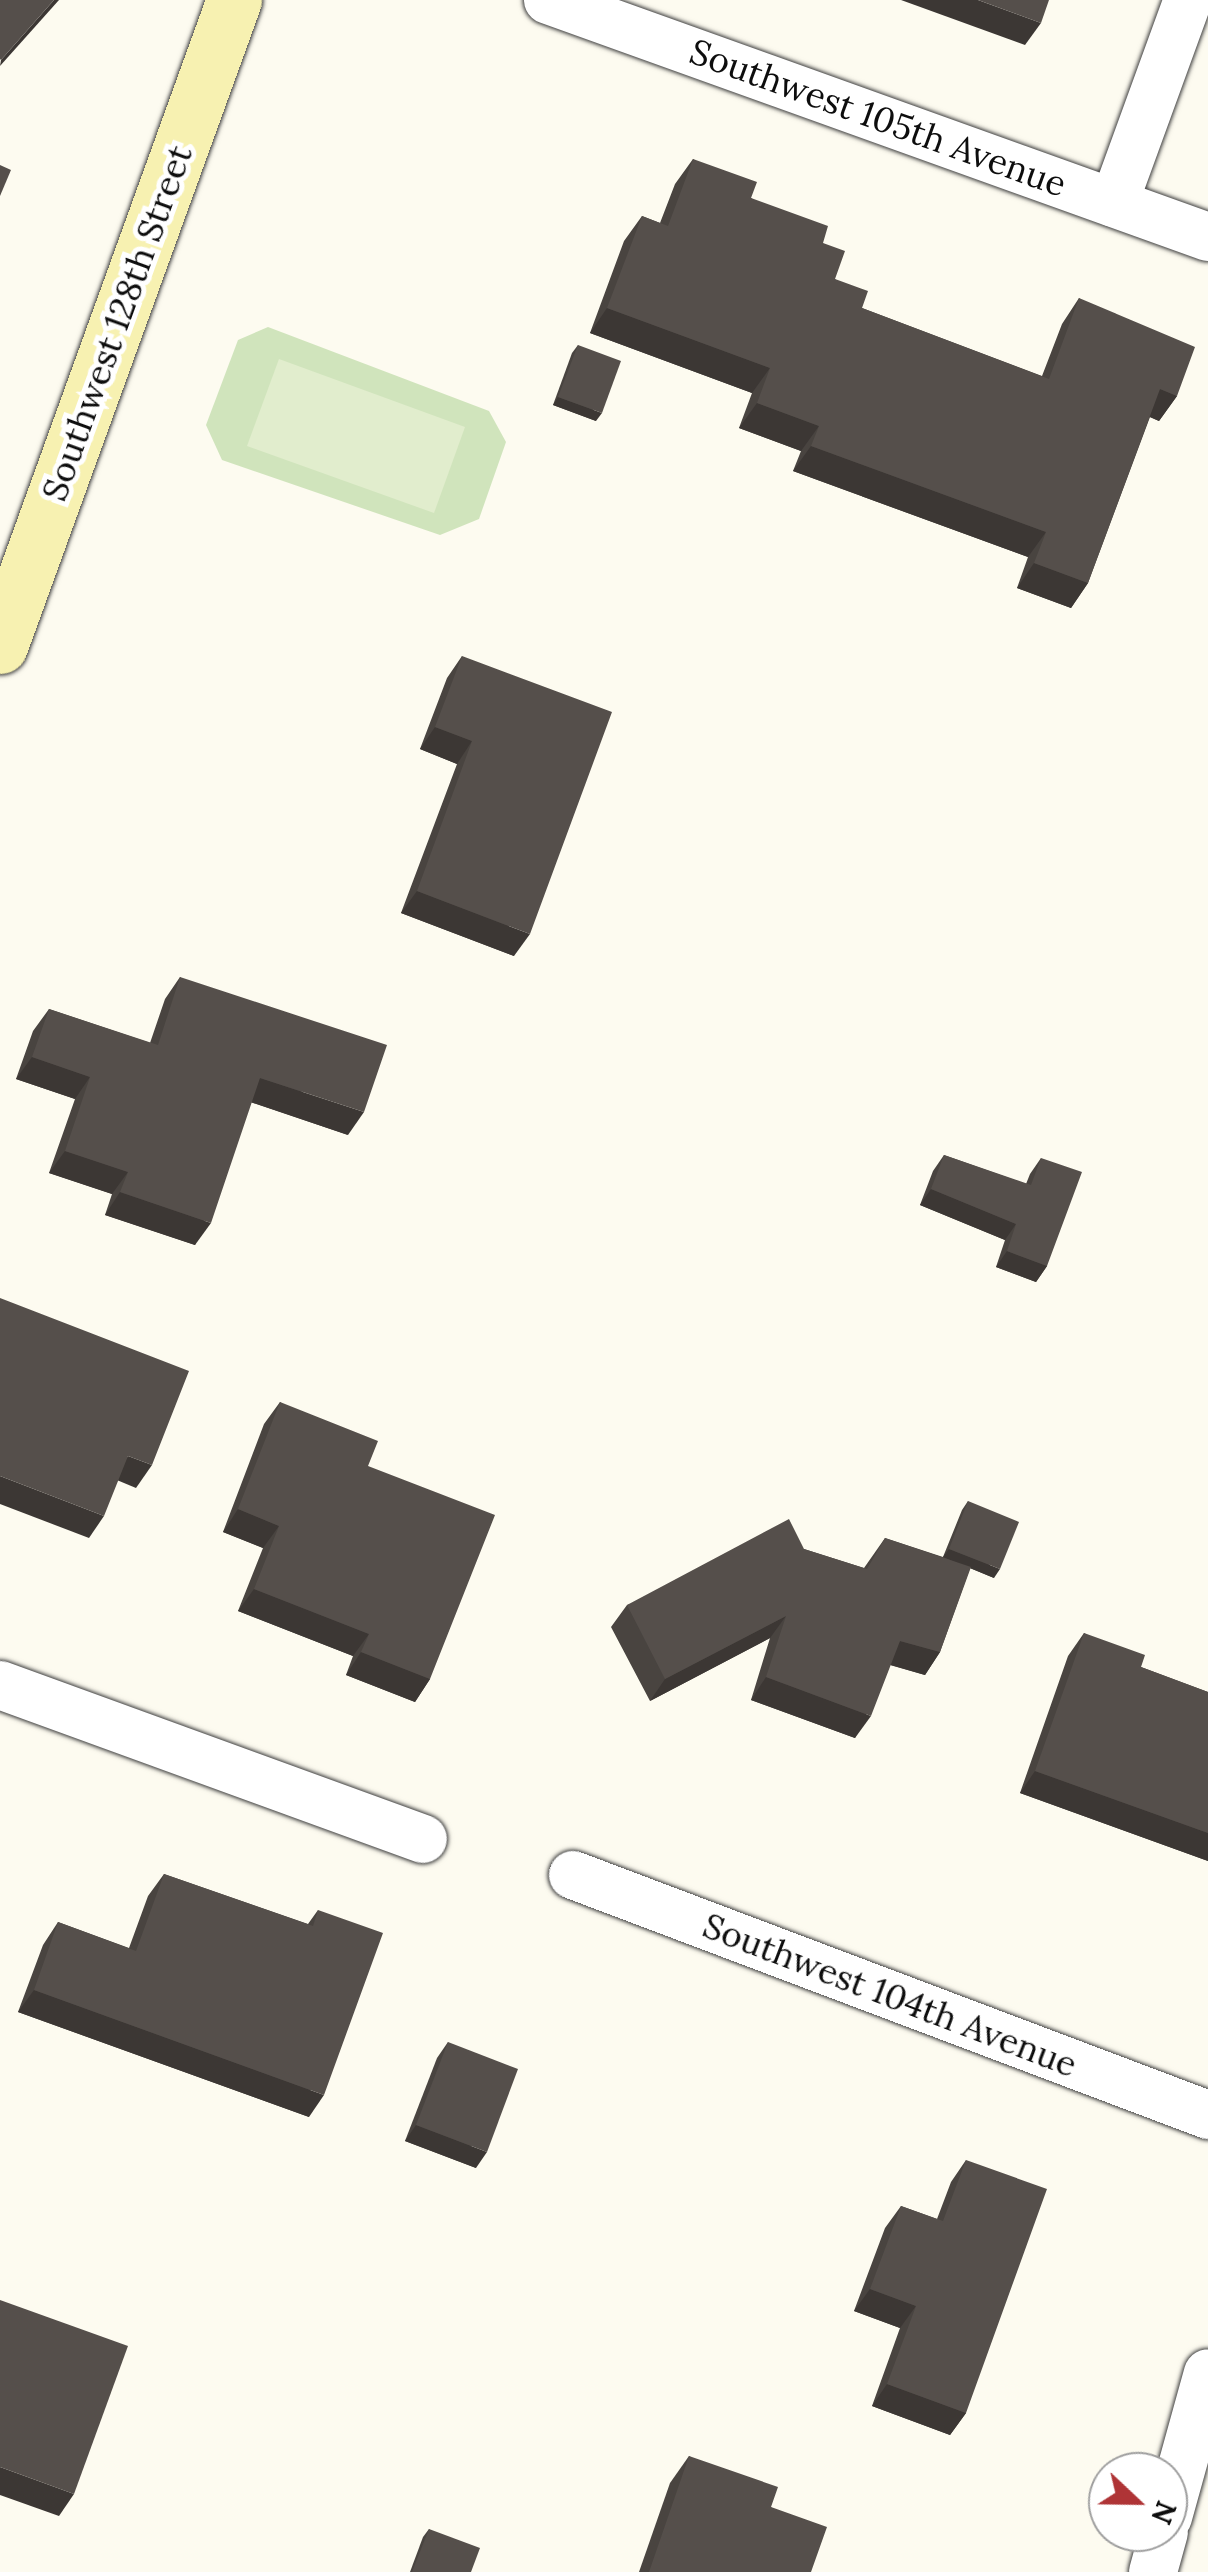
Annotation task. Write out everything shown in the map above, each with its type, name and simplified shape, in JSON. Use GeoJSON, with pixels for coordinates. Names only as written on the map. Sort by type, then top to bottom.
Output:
{"type":"FeatureCollection","features":[{"type":"Feature","properties":{"kind":"street","name":"Southwest 128th Street"},"geometry":{"type":"LineString","coordinates":[[0,646],[234,0]]}},
{"type":"Feature","properties":{"kind":"street","name":"Southwest 105th Avenue"},"geometry":{"type":"LineString","coordinates":[[548,0],[1208,237]]}},
{"type":"Feature","properties":{"kind":"street"},"geometry":{"type":"LineString","coordinates":[[1114,203],[1188,0]]}},
{"type":"Feature","properties":{"kind":"street"},"geometry":{"type":"LineString","coordinates":[[0,1685],[423,1839]]}},
{"type":"Feature","properties":{"kind":"street","name":"Southwest 104th Avenue"},"geometry":{"type":"LineString","coordinates":[[573,1875],[1208,2115]]}},
{"type":"Feature","properties":{"kind":"street"},"geometry":{"type":"LineString","coordinates":[[1186,2452],[1208,2373]]}},
{"type":"Feature","properties":{"kind":"green space"},"geometry":{"type":"Polygon","coordinates":[[[268,327],[489,411],[506,442],[479,519],[440,535],[222,460],[206,425],[238,340],[268,327]]]}},
{"type":"Feature","properties":{"kind":"green space"},"geometry":{"type":"Polygon","coordinates":[[[279,359],[465,427],[434,513],[247,446],[279,359]]]}},
{"type":"Feature","properties":{"kind":"building"},"geometry":{"type":"Polygon","coordinates":[[[0,0],[54,0],[1,60],[0,59],[0,0]]]}},
{"type":"Feature","properties":{"kind":"building"},"geometry":{"type":"Polygon","coordinates":[[[978,0],[1049,0],[1041,23],[978,0]]]}},
{"type":"Feature","properties":{"kind":"building"},"geometry":{"type":"Polygon","coordinates":[[[693,159],[757,182],[751,198],[828,226],[823,243],[845,251],[835,279],[868,291],[862,308],[1049,379],[1079,298],[1195,347],[1177,396],[1160,389],[1088,583],[1034,563],[1046,532],[811,446],[819,426],[757,403],[770,368],[607,308],[642,216],[668,226],[693,159]]]}},
{"type":"Feature","properties":{"kind":"building"},"geometry":{"type":"Polygon","coordinates":[[[0,165],[11,170],[0,196],[0,165]]]}},
{"type":"Feature","properties":{"kind":"building"},"geometry":{"type":"Polygon","coordinates":[[[578,345],[621,361],[602,413],[558,397],[578,345]]]}},
{"type":"Feature","properties":{"kind":"building"},"geometry":{"type":"Polygon","coordinates":[[[462,656],[612,712],[530,934],[417,891],[472,741],[435,727],[462,656]]]}},
{"type":"Feature","properties":{"kind":"building"},"geometry":{"type":"Polygon","coordinates":[[[180,977],[387,1045],[364,1112],[260,1078],[211,1223],[120,1192],[128,1172],[65,1151],[90,1077],[32,1057],[49,1009],[158,1045],[180,977]]]}},
{"type":"Feature","properties":{"kind":"building"},"geometry":{"type":"Polygon","coordinates":[[[944,1155],[1031,1185],[1041,1158],[1082,1172],[1047,1266],[1007,1251],[1016,1224],[931,1189],[944,1155]]]}},
{"type":"Feature","properties":{"kind":"building"},"geometry":{"type":"Polygon","coordinates":[[[0,1298],[189,1371],[152,1465],[128,1456],[104,1516],[0,1476],[0,1298]]]}},
{"type":"Feature","properties":{"kind":"building"},"geometry":{"type":"Polygon","coordinates":[[[280,1402],[378,1441],[368,1466],[495,1515],[430,1679],[361,1652],[369,1634],[254,1589],[279,1526],[238,1509],[280,1402]]]}},
{"type":"Feature","properties":{"kind":"building"},"geometry":{"type":"Polygon","coordinates":[[[968,1501],[1019,1522],[1000,1569],[949,1549],[968,1501]]]}},
{"type":"Feature","properties":{"kind":"building"},"geometry":{"type":"Polygon","coordinates":[[[789,1519],[804,1549],[867,1569],[885,1538],[971,1567],[940,1652],[900,1641],[871,1716],[766,1677],[786,1616],[665,1679],[627,1605],[789,1519]]]}},
{"type":"Feature","properties":{"kind":"building"},"geometry":{"type":"Polygon","coordinates":[[[1084,1633],[1145,1655],[1141,1667],[1208,1692],[1208,1833],[1035,1771],[1084,1633]]]}},
{"type":"Feature","properties":{"kind":"building"},"geometry":{"type":"Polygon","coordinates":[[[164,1874],[313,1926],[318,1910],[383,1933],[324,2095],[34,1990],[58,1922],[136,1951],[164,1874]]]}},
{"type":"Feature","properties":{"kind":"building"},"geometry":{"type":"Polygon","coordinates":[[[448,2042],[518,2069],[487,2152],[416,2125],[448,2042]]]}},
{"type":"Feature","properties":{"kind":"building"},"geometry":{"type":"Polygon","coordinates":[[[966,2160],[1047,2189],[966,2413],[887,2384],[916,2306],[870,2289],[901,2206],[943,2221],[966,2160]]]}},
{"type":"Feature","properties":{"kind":"building"},"geometry":{"type":"Polygon","coordinates":[[[0,2300],[128,2346],[74,2494],[0,2467],[0,2300]]]}},
{"type":"Feature","properties":{"kind":"building"},"geometry":{"type":"Polygon","coordinates":[[[689,2456],[778,2487],[771,2507],[827,2527],[811,2572],[649,2572],[689,2456]]]}},
{"type":"Feature","properties":{"kind":"building"},"geometry":{"type":"Polygon","coordinates":[[[429,2529],[480,2548],[471,2572],[412,2572],[429,2529]]]}}]}
